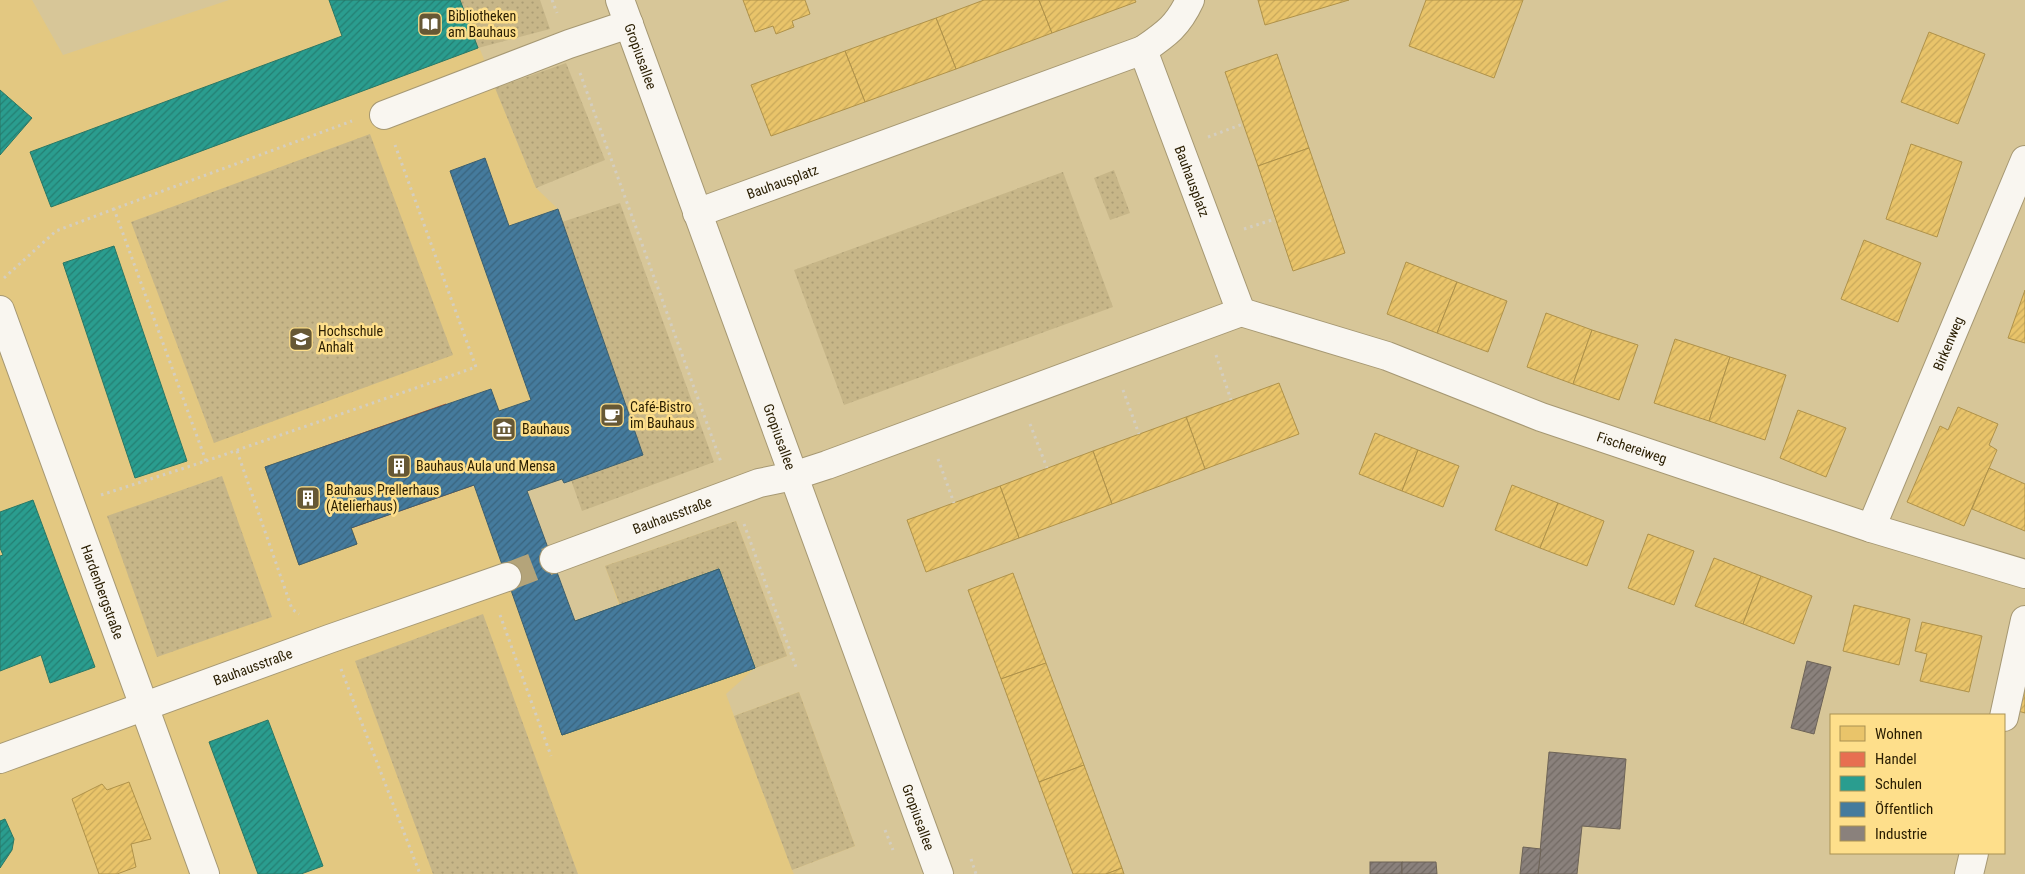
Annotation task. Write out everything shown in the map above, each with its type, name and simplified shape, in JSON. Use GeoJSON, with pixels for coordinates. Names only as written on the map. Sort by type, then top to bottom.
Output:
{"type":"FeatureCollection","features":[{"type":"Feature","properties":{"kind":"street"},"geometry":{"type":"LineString","coordinates":[[1144,50],[1170,32],[1190,0]]}},
{"type":"Feature","properties":{"kind":"street"},"geometry":{"type":"LineString","coordinates":[[384,115],[568,44],[624,12]]}},
{"type":"Feature","properties":{"kind":"street","name":"Gropiusallee"},"geometry":{"type":"LineString","coordinates":[[624,12],[939,874]]}},
{"type":"Feature","properties":{"kind":"street","name":"Bauhausplatz"},"geometry":{"type":"LineString","coordinates":[[697,213],[1144,50],[1241,312]]}},
{"type":"Feature","properties":{"kind":"street","name":"Birkenweg"},"geometry":{"type":"LineString","coordinates":[[1871,528],[2025,160]]}},
{"type":"Feature","properties":{"kind":"street","name":"Hardenbergstraße"},"geometry":{"type":"LineString","coordinates":[[0,310],[206,874]]}},
{"type":"Feature","properties":{"kind":"street"},"geometry":{"type":"LineString","coordinates":[[793,476],[1241,312]]}},
{"type":"Feature","properties":{"kind":"street","name":"Fischereiweg"},"geometry":{"type":"LineString","coordinates":[[1241,312],[1387,356],[1541,417],[1871,528],[2025,574]]}},
{"type":"Feature","properties":{"kind":"street","name":"Bauhausstraße"},"geometry":{"type":"LineString","coordinates":[[554,560],[765,481],[793,476]]}},
{"type":"Feature","properties":{"kind":"street","name":"Bauhausstraße"},"geometry":{"type":"LineString","coordinates":[[0,759],[329,639],[498,580]]}},
{"type":"Feature","properties":{"kind":"street"},"geometry":{"type":"LineString","coordinates":[[2004,714],[2025,620]]}},
{"type":"Feature","properties":{"kind":"street"},"geometry":{"type":"LineString","coordinates":[[1969,874],[1974,854]]}},
{"type":"Feature","properties":{"kind":"path"},"geometry":{"type":"LineString","coordinates":[[552,0],[796,667]]}},
{"type":"Feature","properties":{"kind":"path"},"geometry":{"type":"LineString","coordinates":[[0,282],[56,231],[365,116],[384,115],[476,367],[237,451],[72,504]]}},
{"type":"Feature","properties":{"kind":"path"},"geometry":{"type":"LineString","coordinates":[[1207,137],[1243,124]]}},
{"type":"Feature","properties":{"kind":"path"},"geometry":{"type":"LineString","coordinates":[[114,209],[206,461]]}},
{"type":"Feature","properties":{"kind":"path"},"geometry":{"type":"LineString","coordinates":[[1240,230],[1276,219]]}},
{"type":"Feature","properties":{"kind":"path"},"geometry":{"type":"LineString","coordinates":[[1214,351],[1231,400]]}},
{"type":"Feature","properties":{"kind":"path"},"geometry":{"type":"LineString","coordinates":[[1121,385],[1139,434]]}},
{"type":"Feature","properties":{"kind":"path"},"geometry":{"type":"LineString","coordinates":[[1028,419],[1047,468]]}},
{"type":"Feature","properties":{"kind":"path"},"geometry":{"type":"LineString","coordinates":[[237,451],[292,609],[329,639],[420,874]]}},
{"type":"Feature","properties":{"kind":"path"},"geometry":{"type":"LineString","coordinates":[[936,454],[954,503]]}},
{"type":"Feature","properties":{"kind":"path"},"geometry":{"type":"LineString","coordinates":[[498,580],[551,756]]}},
{"type":"Feature","properties":{"kind":"shaded area","name":"Hochschule Anhalt"},"geometry":{"type":"Polygon","coordinates":[[[0,0],[32,0],[63,55],[229,0],[460,0],[536,188],[558,209],[643,455],[564,483],[562,479],[527,491],[575,621],[619,605],[605,566],[736,521],[787,656],[755,668],[726,694],[734,716],[799,692],[855,846],[792,870],[794,874],[0,874],[0,0]]]}},
{"type":"Feature","properties":{"kind":"shaded area"},"geometry":{"type":"Polygon","coordinates":[[[460,0],[540,0],[550,29],[478,48],[460,0]]]}},
{"type":"Feature","properties":{"kind":"shaded area"},"geometry":{"type":"Polygon","coordinates":[[[566,63],[605,160],[536,188],[495,88],[566,63]]]}},
{"type":"Feature","properties":{"kind":"shaded area"},"geometry":{"type":"Polygon","coordinates":[[[370,134],[453,355],[214,443],[131,222],[370,134]]]}},
{"type":"Feature","properties":{"kind":"shaded area"},"geometry":{"type":"Polygon","coordinates":[[[1114,170],[1130,213],[1110,220],[1094,178],[1114,170]]]}},
{"type":"Feature","properties":{"kind":"shaded area"},"geometry":{"type":"Polygon","coordinates":[[[1063,172],[1113,307],[844,405],[794,270],[1063,172]]]}},
{"type":"Feature","properties":{"kind":"shaded area"},"geometry":{"type":"Polygon","coordinates":[[[620,203],[714,462],[582,511],[571,480],[643,455],[562,222],[620,203]]]}},
{"type":"Feature","properties":{"kind":"shaded area"},"geometry":{"type":"Polygon","coordinates":[[[222,476],[272,617],[157,657],[107,516],[222,476]]]}},
{"type":"Feature","properties":{"kind":"shaded area"},"geometry":{"type":"Polygon","coordinates":[[[736,521],[787,656],[755,668],[620,605],[605,566],[736,521]]]}},
{"type":"Feature","properties":{"kind":"shaded area"},"geometry":{"type":"Polygon","coordinates":[[[483,614],[578,874],[433,874],[355,661],[483,614]]]}},
{"type":"Feature","properties":{"kind":"shaded area"},"geometry":{"type":"Polygon","coordinates":[[[799,692],[855,846],[792,870],[734,716],[799,692]]]}},
{"type":"Feature","properties":{"kind":"building: Wohnen"},"geometry":{"type":"Polygon","coordinates":[[[743,0],[805,0],[810,14],[792,21],[794,27],[776,34],[773,26],[755,32],[743,0]]]}},
{"type":"Feature","properties":{"kind":"building: Wohnen"},"geometry":{"type":"Polygon","coordinates":[[[984,0],[1039,0],[1052,33],[956,69],[936,18],[984,0]]]}},
{"type":"Feature","properties":{"kind":"building: Wohnen"},"geometry":{"type":"Polygon","coordinates":[[[1039,0],[1135,0],[1136,2],[1052,33],[1039,0]]]}},
{"type":"Feature","properties":{"kind":"building: Wohnen"},"geometry":{"type":"Polygon","coordinates":[[[1258,0],[1349,0],[1265,25],[1258,0]]]}},
{"type":"Feature","properties":{"kind":"building: Wohnen"},"geometry":{"type":"Polygon","coordinates":[[[1426,0],[1523,0],[1494,78],[1409,46],[1426,0]]]}},
{"type":"Feature","properties":{"kind":"building: Wohnen"},"geometry":{"type":"Polygon","coordinates":[[[936,18],[956,69],[865,102],[845,51],[936,18]]]}},
{"type":"Feature","properties":{"kind":"building: Wohnen"},"geometry":{"type":"Polygon","coordinates":[[[1929,32],[1985,54],[1958,124],[1901,102],[1929,32]]]}},
{"type":"Feature","properties":{"kind":"building: Wohnen"},"geometry":{"type":"Polygon","coordinates":[[[845,51],[865,102],[771,136],[751,85],[845,51]]]}},
{"type":"Feature","properties":{"kind":"building: Wohnen"},"geometry":{"type":"Polygon","coordinates":[[[1277,54],[1309,148],[1258,166],[1225,72],[1277,54]]]}},
{"type":"Feature","properties":{"kind":"building: Wohnen"},"geometry":{"type":"Polygon","coordinates":[[[1911,144],[1962,162],[1937,237],[1886,219],[1911,144]]]}},
{"type":"Feature","properties":{"kind":"building: Wohnen"},"geometry":{"type":"Polygon","coordinates":[[[1309,148],[1345,253],[1293,271],[1258,166],[1309,148]]]}},
{"type":"Feature","properties":{"kind":"building: Wohnen"},"geometry":{"type":"Polygon","coordinates":[[[1864,240],[1921,263],[1898,322],[1841,299],[1864,240]]]}},
{"type":"Feature","properties":{"kind":"building: Wohnen"},"geometry":{"type":"Polygon","coordinates":[[[1406,262],[1457,282],[1437,333],[1387,314],[1406,262]]]}},
{"type":"Feature","properties":{"kind":"building: Wohnen"},"geometry":{"type":"Polygon","coordinates":[[[1457,282],[1507,301],[1488,352],[1437,333],[1457,282]]]}},
{"type":"Feature","properties":{"kind":"building: Wohnen"},"geometry":{"type":"Polygon","coordinates":[[[2025,290],[2025,343],[2008,338],[2025,290]]]}},
{"type":"Feature","properties":{"kind":"building: Wohnen"},"geometry":{"type":"Polygon","coordinates":[[[1546,313],[1592,330],[1573,384],[1527,367],[1546,313]]]}},
{"type":"Feature","properties":{"kind":"building: Wohnen"},"geometry":{"type":"Polygon","coordinates":[[[1592,330],[1638,345],[1619,400],[1573,384],[1592,330]]]}},
{"type":"Feature","properties":{"kind":"building: Wohnen"},"geometry":{"type":"Polygon","coordinates":[[[1675,339],[1730,357],[1709,421],[1654,403],[1675,339]]]}},
{"type":"Feature","properties":{"kind":"building: Wohnen"},"geometry":{"type":"Polygon","coordinates":[[[1730,357],[1786,375],[1765,440],[1709,421],[1730,357]]]}},
{"type":"Feature","properties":{"kind":"building: Wohnen"},"geometry":{"type":"Polygon","coordinates":[[[1279,383],[1299,434],[1205,469],[1186,417],[1279,383]]]}},
{"type":"Feature","properties":{"kind":"building: Wohnen"},"geometry":{"type":"Polygon","coordinates":[[[1958,407],[1998,424],[1989,445],[1997,450],[1964,526],[1907,502],[1940,426],[1948,430],[1958,407]]]}},
{"type":"Feature","properties":{"kind":"building: Wohnen"},"geometry":{"type":"Polygon","coordinates":[[[1798,410],[1846,428],[1826,477],[1780,458],[1798,410]]]}},
{"type":"Feature","properties":{"kind":"building: Wohnen"},"geometry":{"type":"Polygon","coordinates":[[[1186,417],[1205,469],[1112,504],[1093,451],[1186,417]]]}},
{"type":"Feature","properties":{"kind":"building: Wohnen"},"geometry":{"type":"Polygon","coordinates":[[[1375,433],[1418,450],[1402,491],[1359,474],[1375,433]]]}},
{"type":"Feature","properties":{"kind":"building: Wohnen","name":"Bauhaus Prellerhaus (Atelierhaus)"},"geometry":{"type":"Polygon","coordinates":[[[323,447],[357,544],[299,565],[265,467],[323,447]]]}},
{"type":"Feature","properties":{"kind":"building: Wohnen"},"geometry":{"type":"Polygon","coordinates":[[[1418,450],[1459,466],[1443,507],[1402,491],[1418,450]]]}},
{"type":"Feature","properties":{"kind":"building: Wohnen"},"geometry":{"type":"Polygon","coordinates":[[[1093,451],[1112,504],[1019,538],[1000,486],[1093,451]]]}},
{"type":"Feature","properties":{"kind":"building: Wohnen"},"geometry":{"type":"Polygon","coordinates":[[[1989,468],[2025,484],[2025,531],[1972,509],[1989,468]]]}},
{"type":"Feature","properties":{"kind":"building: Wohnen"},"geometry":{"type":"Polygon","coordinates":[[[1512,485],[1558,503],[1540,548],[1495,530],[1512,485]]]}},
{"type":"Feature","properties":{"kind":"building: Wohnen"},"geometry":{"type":"Polygon","coordinates":[[[1000,486],[1019,538],[926,572],[907,520],[1000,486]]]}},
{"type":"Feature","properties":{"kind":"building: Wohnen"},"geometry":{"type":"Polygon","coordinates":[[[1558,503],[1604,521],[1587,566],[1540,548],[1558,503]]]}},
{"type":"Feature","properties":{"kind":"building: Wohnen"},"geometry":{"type":"Polygon","coordinates":[[[1648,534],[1694,551],[1674,605],[1628,588],[1648,534]]]}},
{"type":"Feature","properties":{"kind":"building: Wohnen"},"geometry":{"type":"Polygon","coordinates":[[[1714,558],[1761,576],[1743,624],[1695,606],[1714,558]]]}},
{"type":"Feature","properties":{"kind":"building: Wohnen"},"geometry":{"type":"Polygon","coordinates":[[[1013,573],[1046,663],[1001,679],[968,590],[1013,573]]]}},
{"type":"Feature","properties":{"kind":"building: Wohnen"},"geometry":{"type":"Polygon","coordinates":[[[1761,576],[1812,596],[1794,644],[1743,624],[1761,576]]]}},
{"type":"Feature","properties":{"kind":"building: Wohnen"},"geometry":{"type":"Polygon","coordinates":[[[1854,605],[1910,619],[1899,665],[1843,651],[1854,605]]]}},
{"type":"Feature","properties":{"kind":"building: Wohnen"},"geometry":{"type":"Polygon","coordinates":[[[1922,622],[1982,636],[1969,692],[1920,681],[1927,654],[1915,651],[1922,622]]]}},
{"type":"Feature","properties":{"kind":"building: Wohnen"},"geometry":{"type":"Polygon","coordinates":[[[1046,663],[1084,765],[1039,782],[1001,679],[1046,663]]]}},
{"type":"Feature","properties":{"kind":"building: Wohnen"},"geometry":{"type":"Polygon","coordinates":[[[2025,683],[2025,713],[2018,711],[2025,683]]]}},
{"type":"Feature","properties":{"kind":"building: Wohnen"},"geometry":{"type":"Polygon","coordinates":[[[1084,765],[1122,868],[1106,874],[1073,874],[1039,782],[1084,765]]]}},
{"type":"Feature","properties":{"kind":"building: Wohnen"},"geometry":{"type":"Polygon","coordinates":[[[129,782],[151,839],[131,844],[136,867],[117,874],[99,874],[72,799],[102,784],[107,790],[129,782]]]}},
{"type":"Feature","properties":{"kind":"building: Wohnen"},"geometry":{"type":"Polygon","coordinates":[[[1122,868],[1124,874],[1106,874],[1122,868]]]}},
{"type":"Feature","properties":{"kind":"building: Handel","name":"Bauhaus Aula und Mensa"},"geometry":{"type":"Polygon","coordinates":[[[446,404],[474,485],[351,528],[323,447],[446,404]]]}},
{"type":"Feature","properties":{"kind":"building: Schulen"},"geometry":{"type":"Polygon","coordinates":[[[329,0],[460,0],[478,48],[51,207],[30,152],[342,36],[329,0]]]}},
{"type":"Feature","properties":{"kind":"building: Schulen"},"geometry":{"type":"Polygon","coordinates":[[[0,90],[32,118],[0,155],[0,90]]]}},
{"type":"Feature","properties":{"kind":"building: Schulen"},"geometry":{"type":"Polygon","coordinates":[[[114,246],[187,461],[135,478],[63,263],[114,246]]]}},
{"type":"Feature","properties":{"kind":"building: Schulen"},"geometry":{"type":"Polygon","coordinates":[[[33,500],[95,667],[50,683],[41,655],[0,671],[0,556],[3,555],[0,548],[0,512],[33,500]]]}},
{"type":"Feature","properties":{"kind":"building: Schulen"},"geometry":{"type":"Polygon","coordinates":[[[719,569],[755,668],[562,735],[529,638],[719,569]]]}},
{"type":"Feature","properties":{"kind":"building: Schulen"},"geometry":{"type":"Polygon","coordinates":[[[268,720],[323,866],[301,874],[258,874],[209,742],[268,720]]]}},
{"type":"Feature","properties":{"kind":"building: Schulen"},"geometry":{"type":"Polygon","coordinates":[[[5,819],[14,839],[12,850],[0,868],[0,821],[5,819]]]}},
{"type":"Feature","properties":{"kind":"building: Öffentlich","name":"Bauhaus"},"geometry":{"type":"Polygon","coordinates":[[[485,158],[509,226],[558,209],[643,455],[564,483],[562,479],[527,491],[575,621],[719,569],[755,668],[562,735],[474,485],[351,528],[357,544],[299,565],[265,467],[491,389],[499,411],[531,400],[450,171],[485,158]]]}},
{"type":"Feature","properties":{"kind":"building: Industrie"},"geometry":{"type":"Polygon","coordinates":[[[1807,661],[1831,667],[1814,734],[1791,728],[1807,661]]]}},
{"type":"Feature","properties":{"kind":"building: Industrie"},"geometry":{"type":"Polygon","coordinates":[[[1549,752],[1626,759],[1620,829],[1582,826],[1577,874],[1538,874],[1549,752]]]}},
{"type":"Feature","properties":{"kind":"building: Industrie"},"geometry":{"type":"Polygon","coordinates":[[[1523,847],[1541,849],[1538,874],[1520,874],[1523,847]]]}},
{"type":"Feature","properties":{"kind":"building: Industrie"},"geometry":{"type":"Polygon","coordinates":[[[1370,862],[1402,862],[1402,874],[1370,874],[1370,862]]]}},
{"type":"Feature","properties":{"kind":"building: Industrie"},"geometry":{"type":"Polygon","coordinates":[[[1402,862],[1436,862],[1437,874],[1402,874],[1402,862]]]}},
{"type":"Feature","properties":{"kind":"tunnel"},"geometry":{"type":"LineString","coordinates":[[507,577],[554,559]]}},
{"type":"Feature","properties":{"kind":"place","name":"Bibliotheken am Bauhaus"},"geometry":{"type":"Point","coordinates":[430,24]}},
{"type":"Feature","properties":{"kind":"place","name":"Hochschule Anhalt"},"geometry":{"type":"Point","coordinates":[301,339]}},
{"type":"Feature","properties":{"kind":"place","name":"Café-Bistro im Bauhaus"},"geometry":{"type":"Point","coordinates":[612,415]}},
{"type":"Feature","properties":{"kind":"place","name":"Bauhaus"},"geometry":{"type":"Point","coordinates":[504,429]}},
{"type":"Feature","properties":{"kind":"place","name":"Bauhaus Aula und Mensa"},"geometry":{"type":"Point","coordinates":[399,466]}},
{"type":"Feature","properties":{"kind":"place","name":"Bauhaus Prellerhaus (Atelierhaus)"},"geometry":{"type":"Point","coordinates":[308,498]}}]}
